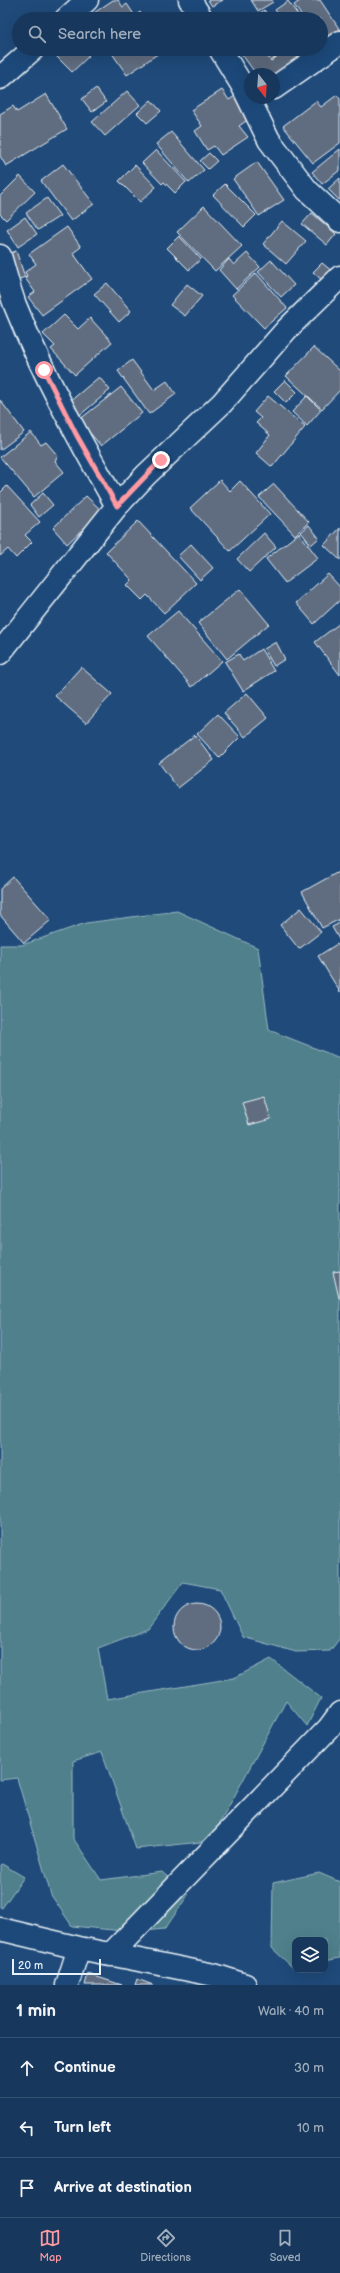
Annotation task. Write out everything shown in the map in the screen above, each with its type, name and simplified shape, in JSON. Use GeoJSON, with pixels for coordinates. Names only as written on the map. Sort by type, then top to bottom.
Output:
{"type":"FeatureCollection","features":[{"type":"Feature","properties":{"kind":"street"},"geometry":{"type":"LineString","coordinates":[[74,12],[87,0]]}},
{"type":"Feature","properties":{"kind":"street"},"geometry":{"type":"LineString","coordinates":[[190,0],[198,12]]}},
{"type":"Feature","properties":{"kind":"street"},"geometry":{"type":"LineString","coordinates":[[328,50],[340,42]]}},
{"type":"Feature","properties":{"kind":"street"},"geometry":{"type":"LineString","coordinates":[[0,78],[25,56]]}},
{"type":"Feature","properties":{"kind":"street"},"geometry":{"type":"LineString","coordinates":[[225,56],[244,85]]}},
{"type":"Feature","properties":{"kind":"street"},"geometry":{"type":"LineString","coordinates":[[280,84],[320,56]]}},
{"type":"Feature","properties":{"kind":"street"},"geometry":{"type":"LineString","coordinates":[[256,104],[269,140],[302,184],[340,221]]}},
{"type":"Feature","properties":{"kind":"street"},"geometry":{"type":"LineString","coordinates":[[0,256],[15,304],[44,370],[76,434],[117,506]]}},
{"type":"Feature","properties":{"kind":"street"},"geometry":{"type":"LineString","coordinates":[[0,653],[117,506],[146,475],[222,403],[287,329],[340,278]]}},
{"type":"Feature","properties":{"kind":"street"},"geometry":{"type":"LineString","coordinates":[[110,1955],[329,1728],[340,1713]]}},
{"type":"Feature","properties":{"kind":"street"},"geometry":{"type":"LineString","coordinates":[[0,1929],[110,1955],[214,1975],[245,1985]]}},
{"type":"Feature","properties":{"kind":"street"},"geometry":{"type":"LineString","coordinates":[[67,1985],[79,1948]]}},
{"type":"Feature","properties":{"kind":"green space"},"geometry":{"type":"Polygon","coordinates":[[[177,911],[258,948],[269,1030],[340,1058],[340,1638],[330,1651],[296,1652],[243,1637],[220,1589],[183,1582],[148,1629],[98,1648],[107,1699],[234,1678],[271,1659],[321,1698],[307,1726],[286,1701],[210,1841],[136,1849],[102,1752],[73,1761],[73,1838],[101,1880],[162,1872],[188,1895],[165,1929],[133,1932],[72,1926],[51,1895],[17,1778],[0,1780],[0,945],[22,945],[86,923],[177,911]]]}},
{"type":"Feature","properties":{"kind":"green space"},"geometry":{"type":"Polygon","coordinates":[[[2,1864],[24,1877],[2,1908],[0,1907],[0,1865],[2,1864]]]}},
{"type":"Feature","properties":{"kind":"green space"},"geometry":{"type":"Polygon","coordinates":[[[319,1873],[340,1882],[340,1958],[328,1960],[328,1937],[292,1937],[292,1967],[272,1948],[273,1883],[319,1873]]]}},
{"type":"Feature","properties":{"kind":"building"},"geometry":{"type":"Polygon","coordinates":[[[113,0],[118,0],[123,7],[127,4],[132,12],[95,12],[113,0]]]}},
{"type":"Feature","properties":{"kind":"building"},"geometry":{"type":"Polygon","coordinates":[[[208,0],[223,0],[212,6],[208,0]]]}},
{"type":"Feature","properties":{"kind":"building"},"geometry":{"type":"Polygon","coordinates":[[[251,0],[272,0],[273,2],[258,11],[251,0]]]}},
{"type":"Feature","properties":{"kind":"building"},"geometry":{"type":"Polygon","coordinates":[[[301,0],[320,0],[328,12],[299,12],[294,5],[301,0]]]}},
{"type":"Feature","properties":{"kind":"building"},"geometry":{"type":"Polygon","coordinates":[[[288,1],[296,12],[277,12],[275,10],[288,1]]]}},
{"type":"Feature","properties":{"kind":"building"},"geometry":{"type":"Polygon","coordinates":[[[328,12],[340,30],[328,39],[328,12]]]}},
{"type":"Feature","properties":{"kind":"building"},"geometry":{"type":"Polygon","coordinates":[[[56,56],[89,56],[72,72],[56,56]]]}},
{"type":"Feature","properties":{"kind":"building"},"geometry":{"type":"Polygon","coordinates":[[[114,56],[155,56],[127,75],[114,56]]]}},
{"type":"Feature","properties":{"kind":"building"},"geometry":{"type":"Polygon","coordinates":[[[243,56],[267,56],[271,61],[278,56],[311,56],[280,79],[280,68],[252,68],[243,56]]]}},
{"type":"Feature","properties":{"kind":"building"},"geometry":{"type":"Polygon","coordinates":[[[267,56],[278,56],[271,61],[267,56]]]}},
{"type":"Feature","properties":{"kind":"building"},"geometry":{"type":"Polygon","coordinates":[[[96,88],[106,102],[92,112],[82,99],[96,88]]]}},
{"type":"Feature","properties":{"kind":"building"},"geometry":{"type":"Polygon","coordinates":[[[222,90],[229,100],[238,94],[253,116],[239,126],[248,137],[221,155],[214,146],[207,150],[195,131],[202,126],[191,110],[222,90]]]}},
{"type":"Feature","properties":{"kind":"building"},"geometry":{"type":"Polygon","coordinates":[[[127,91],[140,105],[105,136],[92,122],[127,91]]]}},
{"type":"Feature","properties":{"kind":"building"},"geometry":{"type":"Polygon","coordinates":[[[46,94],[67,129],[6,166],[0,156],[0,114],[13,106],[17,112],[46,94]]]}},
{"type":"Feature","properties":{"kind":"building"},"geometry":{"type":"Polygon","coordinates":[[[337,95],[340,99],[340,143],[313,163],[283,126],[316,101],[321,107],[337,95]]]}},
{"type":"Feature","properties":{"kind":"building"},"geometry":{"type":"Polygon","coordinates":[[[151,100],[161,111],[147,123],[137,113],[151,100]]]}},
{"type":"Feature","properties":{"kind":"building"},"geometry":{"type":"Polygon","coordinates":[[[171,132],[204,170],[189,183],[156,144],[171,132]]]}},
{"type":"Feature","properties":{"kind":"building"},"geometry":{"type":"Polygon","coordinates":[[[340,149],[340,170],[322,184],[312,172],[340,149]]]}},
{"type":"Feature","properties":{"kind":"building"},"geometry":{"type":"Polygon","coordinates":[[[156,150],[186,182],[175,193],[164,182],[162,184],[142,163],[156,150]]]}},
{"type":"Feature","properties":{"kind":"building"},"geometry":{"type":"Polygon","coordinates":[[[209,153],[217,161],[208,169],[200,161],[209,153]]]}},
{"type":"Feature","properties":{"kind":"building"},"geometry":{"type":"Polygon","coordinates":[[[257,162],[284,200],[259,216],[233,179],[257,162]]]}},
{"type":"Feature","properties":{"kind":"building"},"geometry":{"type":"Polygon","coordinates":[[[63,164],[94,204],[71,221],[41,181],[63,164]]]}},
{"type":"Feature","properties":{"kind":"building"},"geometry":{"type":"Polygon","coordinates":[[[135,165],[156,187],[140,202],[119,181],[135,165]]]}},
{"type":"Feature","properties":{"kind":"building"},"geometry":{"type":"Polygon","coordinates":[[[20,176],[35,192],[6,220],[0,214],[0,196],[20,176]]]}},
{"type":"Feature","properties":{"kind":"building"},"geometry":{"type":"Polygon","coordinates":[[[340,178],[340,201],[328,189],[340,178]]]}},
{"type":"Feature","properties":{"kind":"building"},"geometry":{"type":"Polygon","coordinates":[[[225,184],[256,215],[244,227],[213,195],[225,184]]]}},
{"type":"Feature","properties":{"kind":"building"},"geometry":{"type":"Polygon","coordinates":[[[47,198],[60,216],[38,230],[26,213],[47,198]]]}},
{"type":"Feature","properties":{"kind":"building"},"geometry":{"type":"Polygon","coordinates":[[[204,206],[242,246],[215,271],[177,232],[204,206]]]}},
{"type":"Feature","properties":{"kind":"building"},"geometry":{"type":"Polygon","coordinates":[[[312,213],[336,234],[327,245],[302,224],[312,213]]]}},
{"type":"Feature","properties":{"kind":"building"},"geometry":{"type":"Polygon","coordinates":[[[25,217],[37,234],[18,247],[7,230],[25,217]]]}},
{"type":"Feature","properties":{"kind":"building"},"geometry":{"type":"Polygon","coordinates":[[[282,221],[306,241],[286,264],[263,244],[282,221]]]}},
{"type":"Feature","properties":{"kind":"building"},"geometry":{"type":"Polygon","coordinates":[[[67,227],[81,247],[73,253],[92,279],[42,315],[28,297],[35,292],[25,278],[27,276],[25,272],[36,264],[29,254],[67,227]]]}},
{"type":"Feature","properties":{"kind":"building"},"geometry":{"type":"Polygon","coordinates":[[[179,236],[201,259],[189,270],[167,248],[179,236]]]}},
{"type":"Feature","properties":{"kind":"building"},"geometry":{"type":"Polygon","coordinates":[[[16,251],[25,277],[14,281],[5,255],[16,251]]]}},
{"type":"Feature","properties":{"kind":"building"},"geometry":{"type":"Polygon","coordinates":[[[247,253],[260,267],[236,289],[219,270],[229,259],[234,265],[247,253]]]}},
{"type":"Feature","properties":{"kind":"building"},"geometry":{"type":"Polygon","coordinates":[[[271,260],[294,285],[281,297],[258,272],[271,260]]]}},
{"type":"Feature","properties":{"kind":"building"},"geometry":{"type":"Polygon","coordinates":[[[322,263],[333,272],[324,282],[313,272],[322,263]]]}},
{"type":"Feature","properties":{"kind":"building"},"geometry":{"type":"Polygon","coordinates":[[[256,273],[287,308],[264,328],[232,295],[256,273]]]}},
{"type":"Feature","properties":{"kind":"building"},"geometry":{"type":"Polygon","coordinates":[[[107,283],[131,311],[119,322],[94,294],[107,283]]]}},
{"type":"Feature","properties":{"kind":"building"},"geometry":{"type":"Polygon","coordinates":[[[187,284],[202,296],[185,316],[170,305],[187,284]]]}},
{"type":"Feature","properties":{"kind":"building"},"geometry":{"type":"Polygon","coordinates":[[[64,315],[78,329],[90,318],[112,342],[75,375],[51,349],[55,346],[43,334],[64,315]]]}},
{"type":"Feature","properties":{"kind":"building"},"geometry":{"type":"Polygon","coordinates":[[[314,347],[340,371],[340,390],[322,409],[286,376],[314,347]]]}},
{"type":"Feature","properties":{"kind":"building"},"geometry":{"type":"Polygon","coordinates":[[[132,360],[154,390],[167,381],[176,394],[149,414],[118,371],[132,360]]]}},
{"type":"Feature","properties":{"kind":"building"},"geometry":{"type":"Polygon","coordinates":[[[99,377],[110,390],[80,415],[69,402],[99,377]]]}},
{"type":"Feature","properties":{"kind":"building"},"geometry":{"type":"Polygon","coordinates":[[[285,380],[297,392],[286,403],[274,391],[285,380]]]}},
{"type":"Feature","properties":{"kind":"building"},"geometry":{"type":"Polygon","coordinates":[[[121,387],[142,413],[101,446],[79,420],[121,387]]]}},
{"type":"Feature","properties":{"kind":"building"},"geometry":{"type":"Polygon","coordinates":[[[268,396],[305,427],[272,467],[256,453],[270,435],[256,423],[261,418],[254,412],[268,396]]]}},
{"type":"Feature","properties":{"kind":"building"},"geometry":{"type":"Polygon","coordinates":[[[307,396],[321,410],[307,426],[292,412],[307,396]]]}},
{"type":"Feature","properties":{"kind":"building"},"geometry":{"type":"Polygon","coordinates":[[[0,400],[24,432],[0,450],[0,400]]]}},
{"type":"Feature","properties":{"kind":"building"},"geometry":{"type":"Polygon","coordinates":[[[31,432],[41,445],[46,442],[58,456],[55,461],[64,472],[34,497],[0,457],[31,432]]]}},
{"type":"Feature","properties":{"kind":"building"},"geometry":{"type":"Polygon","coordinates":[[[220,480],[230,491],[240,481],[270,514],[230,551],[190,508],[220,480]]]}},
{"type":"Feature","properties":{"kind":"building"},"geometry":{"type":"Polygon","coordinates":[[[274,484],[309,522],[295,535],[259,497],[274,484]]]}},
{"type":"Feature","properties":{"kind":"building"},"geometry":{"type":"Polygon","coordinates":[[[7,486],[40,522],[25,535],[32,542],[16,558],[8,549],[0,556],[0,493],[7,486]]]}},
{"type":"Feature","properties":{"kind":"building"},"geometry":{"type":"Polygon","coordinates":[[[43,493],[53,505],[39,517],[30,505],[43,493]]]}},
{"type":"Feature","properties":{"kind":"building"},"geometry":{"type":"Polygon","coordinates":[[[86,496],[102,511],[67,544],[53,528],[86,496]]]}},
{"type":"Feature","properties":{"kind":"building"},"geometry":{"type":"Polygon","coordinates":[[[138,521],[196,583],[164,613],[147,595],[142,600],[127,585],[132,580],[106,552],[138,521]]]}},
{"type":"Feature","properties":{"kind":"building"},"geometry":{"type":"Polygon","coordinates":[[[309,525],[319,538],[311,545],[301,532],[309,525]]]}},
{"type":"Feature","properties":{"kind":"building"},"geometry":{"type":"Polygon","coordinates":[[[340,528],[340,560],[324,545],[340,528]]]}},
{"type":"Feature","properties":{"kind":"building"},"geometry":{"type":"Polygon","coordinates":[[[264,533],[276,547],[249,572],[237,559],[264,533]]]}},
{"type":"Feature","properties":{"kind":"building"},"geometry":{"type":"Polygon","coordinates":[[[299,533],[318,558],[285,583],[266,559],[299,533]]]}},
{"type":"Feature","properties":{"kind":"building"},"geometry":{"type":"Polygon","coordinates":[[[191,544],[213,568],[200,580],[178,556],[191,544]]]}},
{"type":"Feature","properties":{"kind":"building"},"geometry":{"type":"Polygon","coordinates":[[[328,574],[340,587],[340,600],[314,624],[296,603],[328,574]]]}},
{"type":"Feature","properties":{"kind":"building"},"geometry":{"type":"Polygon","coordinates":[[[240,589],[269,624],[227,659],[198,623],[240,589]]]}},
{"type":"Feature","properties":{"kind":"building"},"geometry":{"type":"Polygon","coordinates":[[[178,611],[222,661],[192,687],[148,636],[178,611]]]}},
{"type":"Feature","properties":{"kind":"building"},"geometry":{"type":"Polygon","coordinates":[[[340,623],[340,675],[315,642],[340,623]]]}},
{"type":"Feature","properties":{"kind":"building"},"geometry":{"type":"Polygon","coordinates":[[[276,642],[285,659],[274,666],[264,649],[276,642]]]}},
{"type":"Feature","properties":{"kind":"building"},"geometry":{"type":"Polygon","coordinates":[[[261,649],[274,671],[243,691],[225,662],[239,654],[243,661],[261,649]]]}},
{"type":"Feature","properties":{"kind":"building"},"geometry":{"type":"Polygon","coordinates":[[[81,667],[112,694],[86,723],[55,696],[81,667]]]}},
{"type":"Feature","properties":{"kind":"building"},"geometry":{"type":"Polygon","coordinates":[[[247,693],[268,718],[245,737],[224,713],[247,693]]]}},
{"type":"Feature","properties":{"kind":"building"},"geometry":{"type":"Polygon","coordinates":[[[218,714],[240,737],[219,758],[197,734],[218,714]]]}},
{"type":"Feature","properties":{"kind":"building"},"geometry":{"type":"Polygon","coordinates":[[[195,735],[214,760],[178,788],[159,763],[195,735]]]}},
{"type":"Feature","properties":{"kind":"building"},"geometry":{"type":"Polygon","coordinates":[[[340,871],[340,919],[322,928],[302,892],[340,871]]]}},
{"type":"Feature","properties":{"kind":"building"},"geometry":{"type":"Polygon","coordinates":[[[13,877],[51,920],[24,943],[0,915],[0,889],[13,877]]]}},
{"type":"Feature","properties":{"kind":"building"},"geometry":{"type":"Polygon","coordinates":[[[301,908],[321,932],[299,949],[280,925],[301,908]]]}},
{"type":"Feature","properties":{"kind":"building"},"geometry":{"type":"Polygon","coordinates":[[[340,923],[340,941],[332,927],[340,923]]]}},
{"type":"Feature","properties":{"kind":"building"},"geometry":{"type":"Polygon","coordinates":[[[337,944],[340,948],[340,992],[318,956],[337,944]]]}},
{"type":"Feature","properties":{"kind":"building"},"geometry":{"type":"Polygon","coordinates":[[[264,1096],[271,1119],[249,1125],[242,1102],[264,1096]]]}},
{"type":"Feature","properties":{"kind":"building"},"geometry":{"type":"Polygon","coordinates":[[[340,1271],[340,1298],[339,1298],[333,1272],[340,1271]]]}},
{"type":"Feature","properties":{"kind":"building"},"geometry":{"type":"Polygon","coordinates":[[[202,1604],[206,1605],[216,1614],[219,1618],[219,1636],[210,1646],[202,1650],[192,1650],[184,1646],[175,1636],[174,1622],[178,1614],[188,1605],[202,1604]]]}},
{"type":"Feature","properties":{"kind":"building"},"geometry":{"type":"Polygon","coordinates":[[[88,1974],[122,1985],[85,1985],[88,1974]]]}},
{"type":"Feature","properties":{"kind":"building"},"geometry":{"type":"Polygon","coordinates":[[[137,1979],[153,1985],[135,1985],[137,1979]]]}},
{"type":"Feature","properties":{"kind":"route"},"geometry":{"type":"LineString","coordinates":[[44,370],[76,434],[117,506],[161,460]]}}]}
